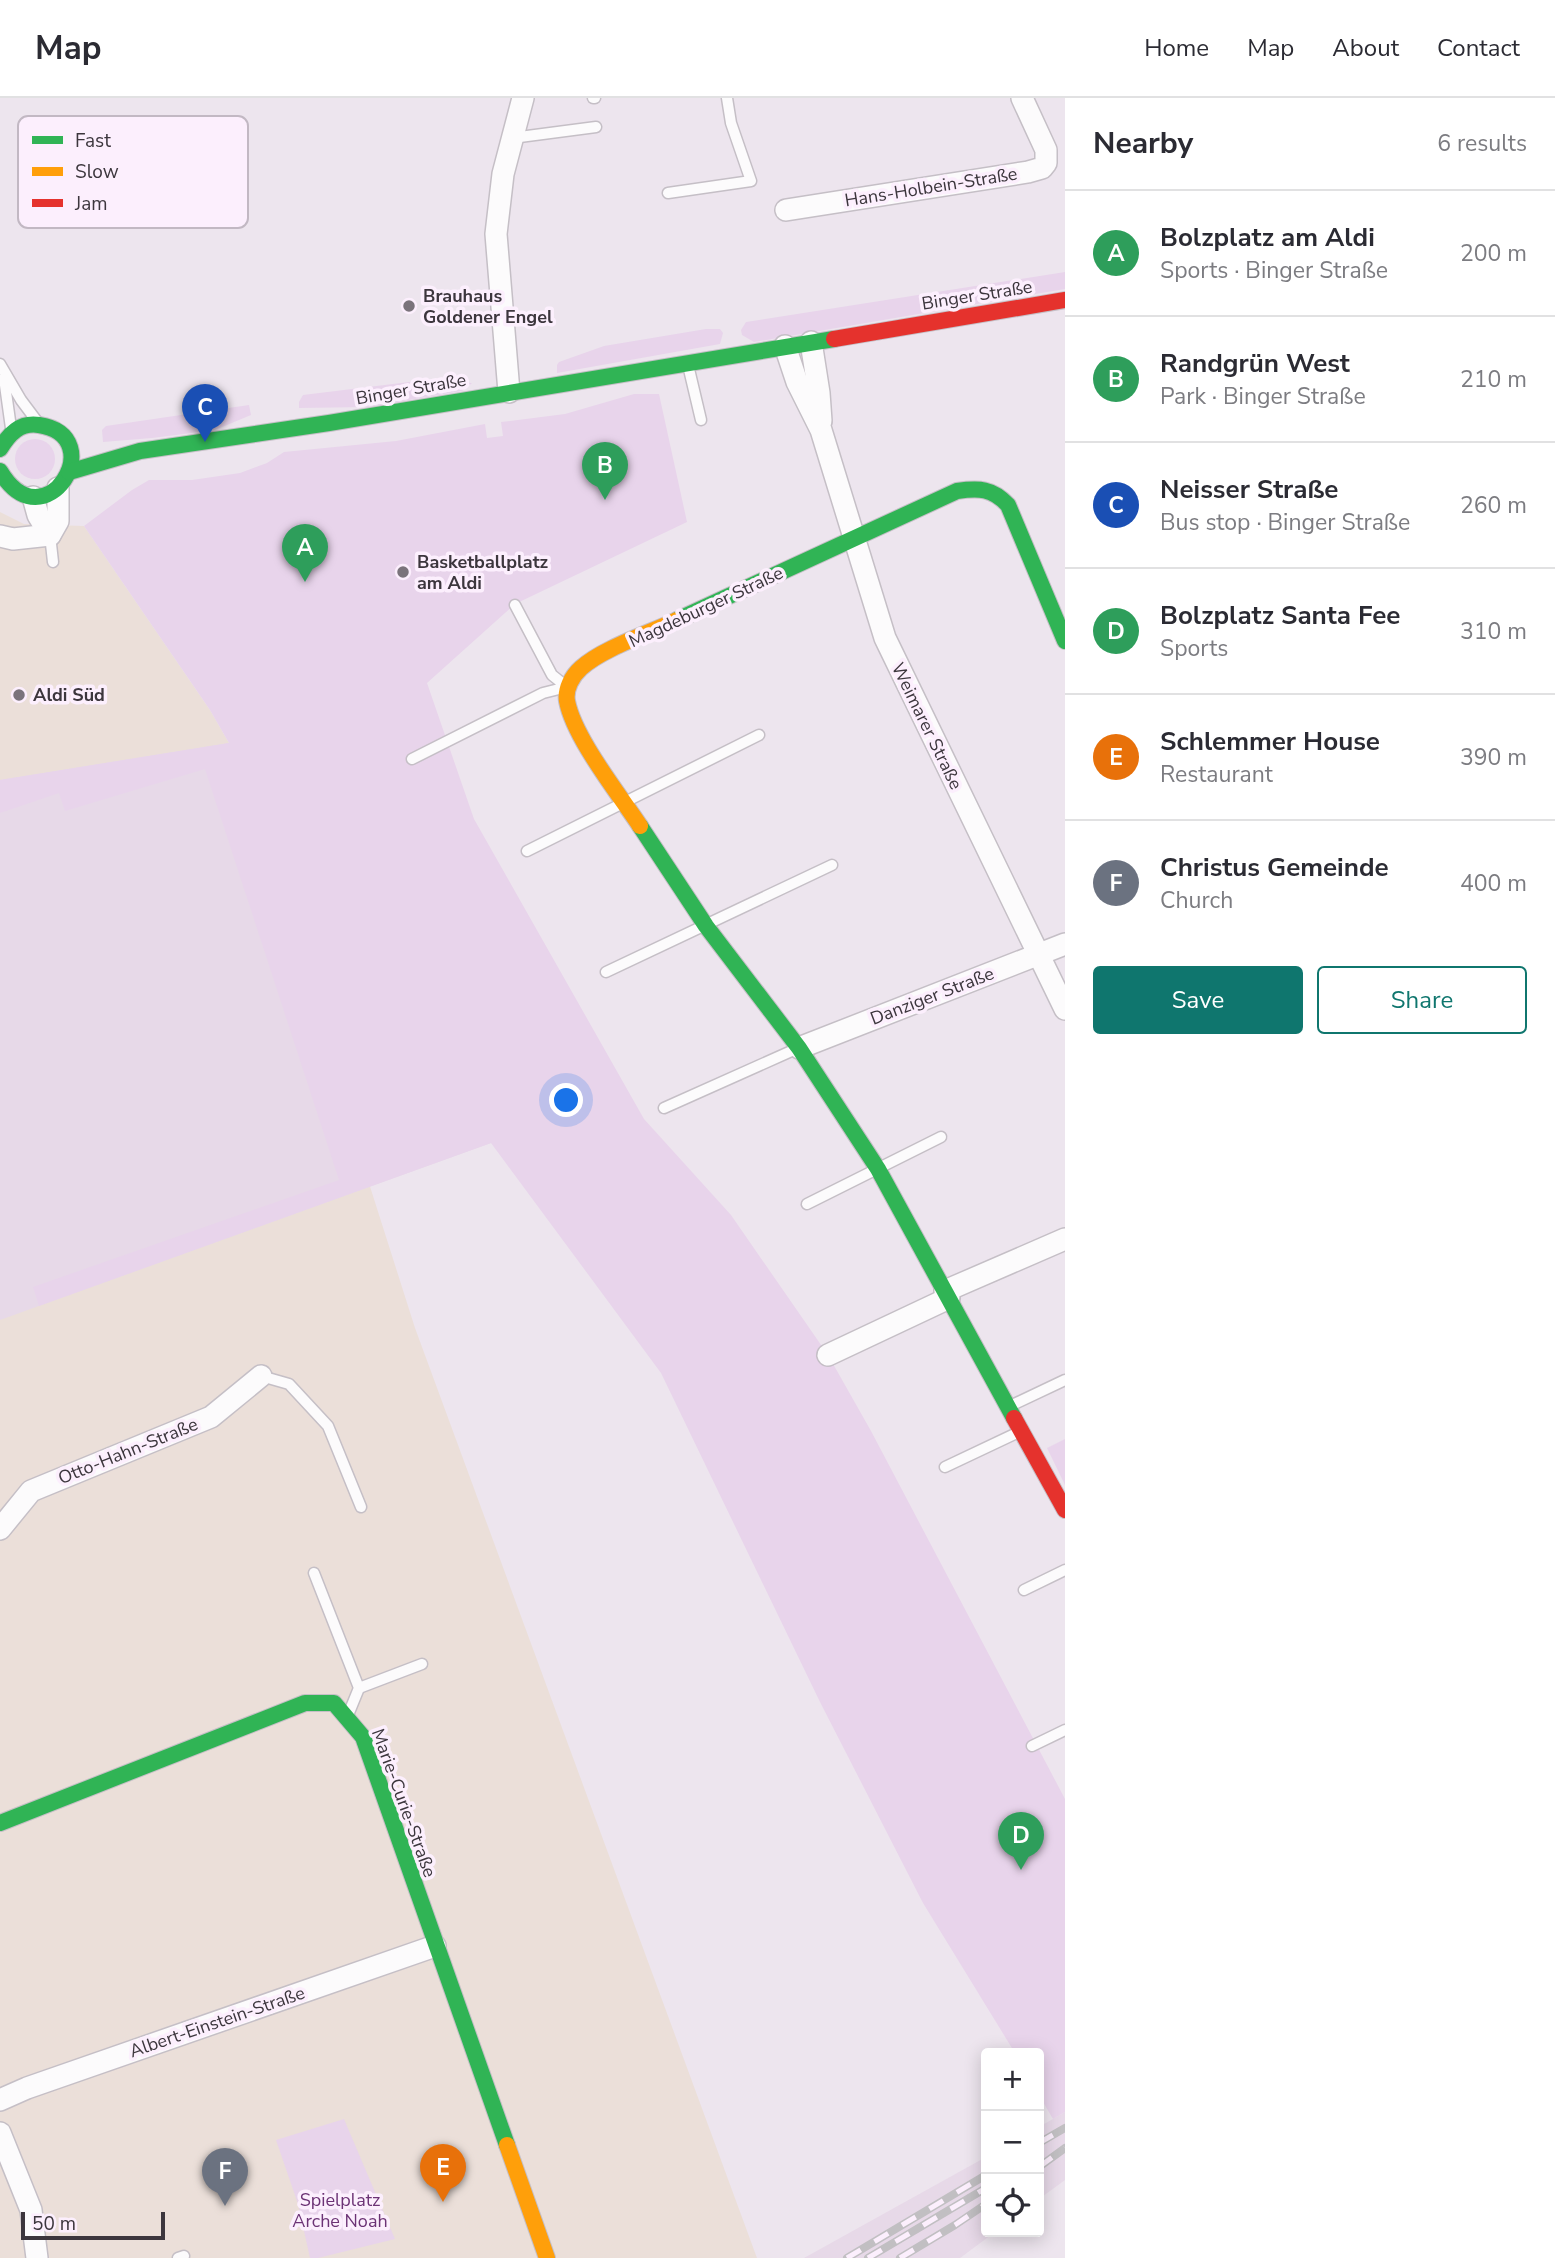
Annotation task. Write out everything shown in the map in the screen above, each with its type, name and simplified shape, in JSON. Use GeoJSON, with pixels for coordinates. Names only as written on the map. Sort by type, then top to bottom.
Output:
{"type":"FeatureCollection","features":[{"type":"Feature","properties":{"kind":"street"},"geometry":{"type":"LineString","coordinates":[[509,393],[496,234],[503,174],[523,98]]}},
{"type":"Feature","properties":{"kind":"street","name":"Hans-Holbein-Straße"},"geometry":{"type":"LineString","coordinates":[[786,210],[1042,168],[1046,163],[1046,150],[1022,98]]}},
{"type":"Feature","properties":{"kind":"street","name":"Binger Straße"},"geometry":{"type":"LineString","coordinates":[[33,497],[51,493],[64,480],[140,451],[329,423],[1065,300]]}},
{"type":"Feature","properties":{"kind":"street","name":"Weimarer Straße"},"geometry":{"type":"LineString","coordinates":[[811,342],[819,393],[821,430]]}},
{"type":"Feature","properties":{"kind":"street","name":"Weimarer Straße"},"geometry":{"type":"LineString","coordinates":[[785,346],[797,382],[821,430],[885,638],[1065,1009]]}},
{"type":"Feature","properties":{"kind":"street"},"geometry":{"type":"LineString","coordinates":[[0,449],[12,431],[30,424],[40,424]]}},
{"type":"Feature","properties":{"kind":"street","name":"Binger Straße"},"geometry":{"type":"LineString","coordinates":[[40,424],[50,427],[66,441],[140,451]]}},
{"type":"Feature","properties":{"kind":"street"},"geometry":{"type":"LineString","coordinates":[[50,535],[58,522],[70,450],[66,441]]}},
{"type":"Feature","properties":{"kind":"street"},"geometry":{"type":"LineString","coordinates":[[0,471],[4,485],[33,497],[37,515],[50,535]]}},
{"type":"Feature","properties":{"kind":"street","name":"Magdeburger Straße"},"geometry":{"type":"LineString","coordinates":[[567,687],[580,669],[597,657],[957,491],[977,487],[987,488],[998,494],[1008,505],[1065,641]]}},
{"type":"Feature","properties":{"kind":"street"},"geometry":{"type":"LineString","coordinates":[[0,536],[13,539],[50,535]]}},
{"type":"Feature","properties":{"kind":"street"},"geometry":{"type":"LineString","coordinates":[[567,687],[566,701],[583,740],[706,926],[799,1048],[878,1169],[1065,1510]]}},
{"type":"Feature","properties":{"kind":"street","name":"Danziger Straße"},"geometry":{"type":"LineString","coordinates":[[799,1048],[1065,944]]}},
{"type":"Feature","properties":{"kind":"street"},"geometry":{"type":"LineString","coordinates":[[828,1355],[947,1294],[1065,1239]]}},
{"type":"Feature","properties":{"kind":"street","name":"Otto-Hahn-Straße"},"geometry":{"type":"LineString","coordinates":[[0,1529],[31,1491],[211,1418],[261,1376]]}},
{"type":"Feature","properties":{"kind":"street","name":"Marie-Curie-Straße"},"geometry":{"type":"LineString","coordinates":[[0,1823],[305,1703],[334,1703],[363,1737],[547,2258]]}},
{"type":"Feature","properties":{"kind":"street","name":"Albert-Einstein-Straße"},"geometry":{"type":"LineString","coordinates":[[0,2100],[27,2088],[435,1946]]}},
{"type":"Feature","properties":{"kind":"street"},"geometry":{"type":"LineString","coordinates":[[0,2133],[31,2210],[37,2258]]}},
{"type":"Feature","properties":{"kind":"lane"},"geometry":{"type":"LineString","coordinates":[[668,193],[751,181],[731,123],[727,98]]}},
{"type":"Feature","properties":{"kind":"lane"},"geometry":{"type":"LineString","coordinates":[[512,138],[596,127]]}},
{"type":"Feature","properties":{"kind":"lane"},"geometry":{"type":"LineString","coordinates":[[688,363],[701,420]]}},
{"type":"Feature","properties":{"kind":"lane"},"geometry":{"type":"LineString","coordinates":[[2,368],[40,424]]}},
{"type":"Feature","properties":{"kind":"lane"},"geometry":{"type":"LineString","coordinates":[[2,368],[12,431]]}},
{"type":"Feature","properties":{"kind":"lane"},"geometry":{"type":"LineString","coordinates":[[50,535],[53,562]]}},
{"type":"Feature","properties":{"kind":"lane"},"geometry":{"type":"LineString","coordinates":[[514,605],[552,675],[567,687]]}},
{"type":"Feature","properties":{"kind":"lane","name":"Magdeburger Straße"},"geometry":{"type":"LineString","coordinates":[[412,759],[544,693],[567,687]]}},
{"type":"Feature","properties":{"kind":"lane"},"geometry":{"type":"LineString","coordinates":[[527,851],[759,735]]}},
{"type":"Feature","properties":{"kind":"lane"},"geometry":{"type":"LineString","coordinates":[[606,972],[832,865]]}},
{"type":"Feature","properties":{"kind":"lane"},"geometry":{"type":"LineString","coordinates":[[664,1108],[799,1048]]}},
{"type":"Feature","properties":{"kind":"lane"},"geometry":{"type":"LineString","coordinates":[[807,1204],[941,1137]]}},
{"type":"Feature","properties":{"kind":"lane"},"geometry":{"type":"LineString","coordinates":[[261,1376],[289,1384],[328,1426],[361,1507]]}},
{"type":"Feature","properties":{"kind":"lane"},"geometry":{"type":"LineString","coordinates":[[1008,1407],[1065,1380]]}},
{"type":"Feature","properties":{"kind":"lane"},"geometry":{"type":"LineString","coordinates":[[945,1467],[1021,1431]]}},
{"type":"Feature","properties":{"kind":"lane"},"geometry":{"type":"LineString","coordinates":[[1024,1590],[1065,1570]]}},
{"type":"Feature","properties":{"kind":"lane"},"geometry":{"type":"LineString","coordinates":[[314,1573],[359,1688],[346,1717]]}},
{"type":"Feature","properties":{"kind":"lane"},"geometry":{"type":"LineString","coordinates":[[359,1688],[422,1664]]}},
{"type":"Feature","properties":{"kind":"lane"},"geometry":{"type":"LineString","coordinates":[[1032,1746],[1065,1730]]}},
{"type":"Feature","properties":{"kind":"shaded area"},"geometry":{"type":"Polygon","coordinates":[[[0,512],[24,524],[84,526],[210,710],[229,743],[415,1328],[757,2258],[0,2258],[0,512]]]}},
{"type":"Feature","properties":{"kind":"shaded area"},"geometry":{"type":"Polygon","coordinates":[[[229,743],[491,1143],[0,1320],[0,780],[229,743]]]}},
{"type":"Feature","properties":{"kind":"shaded area"},"geometry":{"type":"Polygon","coordinates":[[[1065,2112],[1065,2180],[1044,2195],[1044,2174],[1044,2124],[1065,2112]]]}},
{"type":"Feature","properties":{"kind":"shaded area"},"geometry":{"type":"Polygon","coordinates":[[[981,2160],[981,2237],[988,2237],[960,2258],[804,2258],[981,2160]]]}},
{"type":"Feature","properties":{"kind":"green space"},"geometry":{"type":"Polygon","coordinates":[[[1065,272],[1065,289],[754,342],[742,335],[741,330],[746,322],[1065,272]]]}},
{"type":"Feature","properties":{"kind":"green space"},"geometry":{"type":"Polygon","coordinates":[[[720,329],[723,333],[720,344],[557,373],[559,362],[604,346],[720,329]]]}},
{"type":"Feature","properties":{"kind":"green space"},"geometry":{"type":"Polygon","coordinates":[[[409,382],[472,383],[462,391],[368,407],[299,408],[303,395],[409,382]]]}},
{"type":"Feature","properties":{"kind":"green space"},"geometry":{"type":"Polygon","coordinates":[[[634,394],[659,394],[687,522],[515,604],[427,683],[474,819],[644,1119],[731,1215],[828,1355],[871,1431],[1065,1799],[1065,2112],[1053,2119],[1044,2104],[1044,2048],[1012,2048],[923,1903],[820,1702],[661,1373],[491,1143],[39,1306],[33,1287],[339,1180],[205,769],[65,811],[59,793],[0,813],[0,780],[229,743],[210,710],[84,526],[149,480],[192,480],[240,473],[267,463],[284,452],[396,441],[485,424],[487,438],[503,436],[501,422],[565,414],[634,394]]]}},
{"type":"Feature","properties":{"kind":"green space"},"geometry":{"type":"Polygon","coordinates":[[[249,405],[251,415],[215,430],[103,442],[102,430],[106,426],[249,405]]]}},
{"type":"Feature","properties":{"kind":"green space"},"geometry":{"type":"Polygon","coordinates":[[[35,439],[43,440],[49,445],[54,451],[54,467],[49,473],[43,478],[35,479],[27,478],[21,473],[16,467],[15,459],[16,451],[21,445],[27,440],[35,439]]]}},
{"type":"Feature","properties":{"kind":"green space"},"geometry":{"type":"Polygon","coordinates":[[[1065,1439],[1065,1485],[1047,1448],[1065,1439]]]}},
{"type":"Feature","properties":{"kind":"green space","name":"Spielplatz Arche Noah"},"geometry":{"type":"Polygon","coordinates":[[[344,2119],[395,2239],[310,2258],[298,2204],[276,2140],[344,2119]]]}},
{"type":"Feature","properties":{"kind":"railway"},"geometry":{"type":"LineString","coordinates":[[1044,2140],[1065,2128]]}},
{"type":"Feature","properties":{"kind":"railway"},"geometry":{"type":"LineString","coordinates":[[1044,2163],[1065,2148]]}},
{"type":"Feature","properties":{"kind":"railway"},"geometry":{"type":"LineString","coordinates":[[847,2258],[981,2178]]}},
{"type":"Feature","properties":{"kind":"railway"},"geometry":{"type":"LineString","coordinates":[[868,2258],[981,2191]]}},
{"type":"Feature","properties":{"kind":"railway"},"geometry":{"type":"LineString","coordinates":[[900,2258],[981,2207]]}},
{"type":"Feature","properties":{"kind":"traffic: fast"},"geometry":{"type":"LineString","coordinates":[[69,472],[140,451],[329,423],[834,339]]}},
{"type":"Feature","properties":{"kind":"traffic: fast"},"geometry":{"type":"LineString","coordinates":[[0,449],[16,430],[26,425],[39,425],[60,433],[70,447],[71,464],[64,480],[51,492],[35,497],[18,491],[0,471]]}},
{"type":"Feature","properties":{"kind":"traffic: fast"},"geometry":{"type":"LineString","coordinates":[[677,620],[957,491],[979,490],[991,492],[1008,505],[1065,641]]}},
{"type":"Feature","properties":{"kind":"traffic: fast"},"geometry":{"type":"LineString","coordinates":[[640,826],[706,926],[799,1048],[878,1169],[1014,1418]]}},
{"type":"Feature","properties":{"kind":"traffic: fast"},"geometry":{"type":"LineString","coordinates":[[0,1823],[305,1703],[334,1703],[363,1737],[507,2145]]}},
{"type":"Feature","properties":{"kind":"traffic: slow"},"geometry":{"type":"LineString","coordinates":[[640,826],[578,732],[571,716],[567,692],[575,675],[590,661],[614,647],[677,620]]}},
{"type":"Feature","properties":{"kind":"traffic: slow"},"geometry":{"type":"LineString","coordinates":[[507,2145],[547,2258]]}},
{"type":"Feature","properties":{"kind":"traffic: jam"},"geometry":{"type":"LineString","coordinates":[[834,339],[1065,300]]}},
{"type":"Feature","properties":{"kind":"traffic: jam"},"geometry":{"type":"LineString","coordinates":[[1014,1418],[1065,1510]]}},
{"type":"Feature","properties":{"kind":"place","name":"Brauhaus Goldener Engel"},"geometry":{"type":"Point","coordinates":[409,306]}},
{"type":"Feature","properties":{"kind":"place","name":"Neisser Straße"},"geometry":{"type":"Point","coordinates":[205,442]}},
{"type":"Feature","properties":{"kind":"place","name":"Randgrün West"},"geometry":{"type":"Point","coordinates":[605,500]}},
{"type":"Feature","properties":{"kind":"place","name":"Basketballplatz am Aldi"},"geometry":{"type":"Point","coordinates":[403,572]}},
{"type":"Feature","properties":{"kind":"place","name":"Bolzplatz am Aldi"},"geometry":{"type":"Point","coordinates":[305,582]}},
{"type":"Feature","properties":{"kind":"place","name":"Aldi Süd"},"geometry":{"type":"Point","coordinates":[19,695]}},
{"type":"Feature","properties":{"kind":"place","name":"Bolzplatz Santa Fee"},"geometry":{"type":"Point","coordinates":[1021,1870]}},
{"type":"Feature","properties":{"kind":"place","name":"Schlemmer House"},"geometry":{"type":"Point","coordinates":[443,2202]}},
{"type":"Feature","properties":{"kind":"place","name":"Christus Gemeinde"},"geometry":{"type":"Point","coordinates":[225,2206]}}]}
